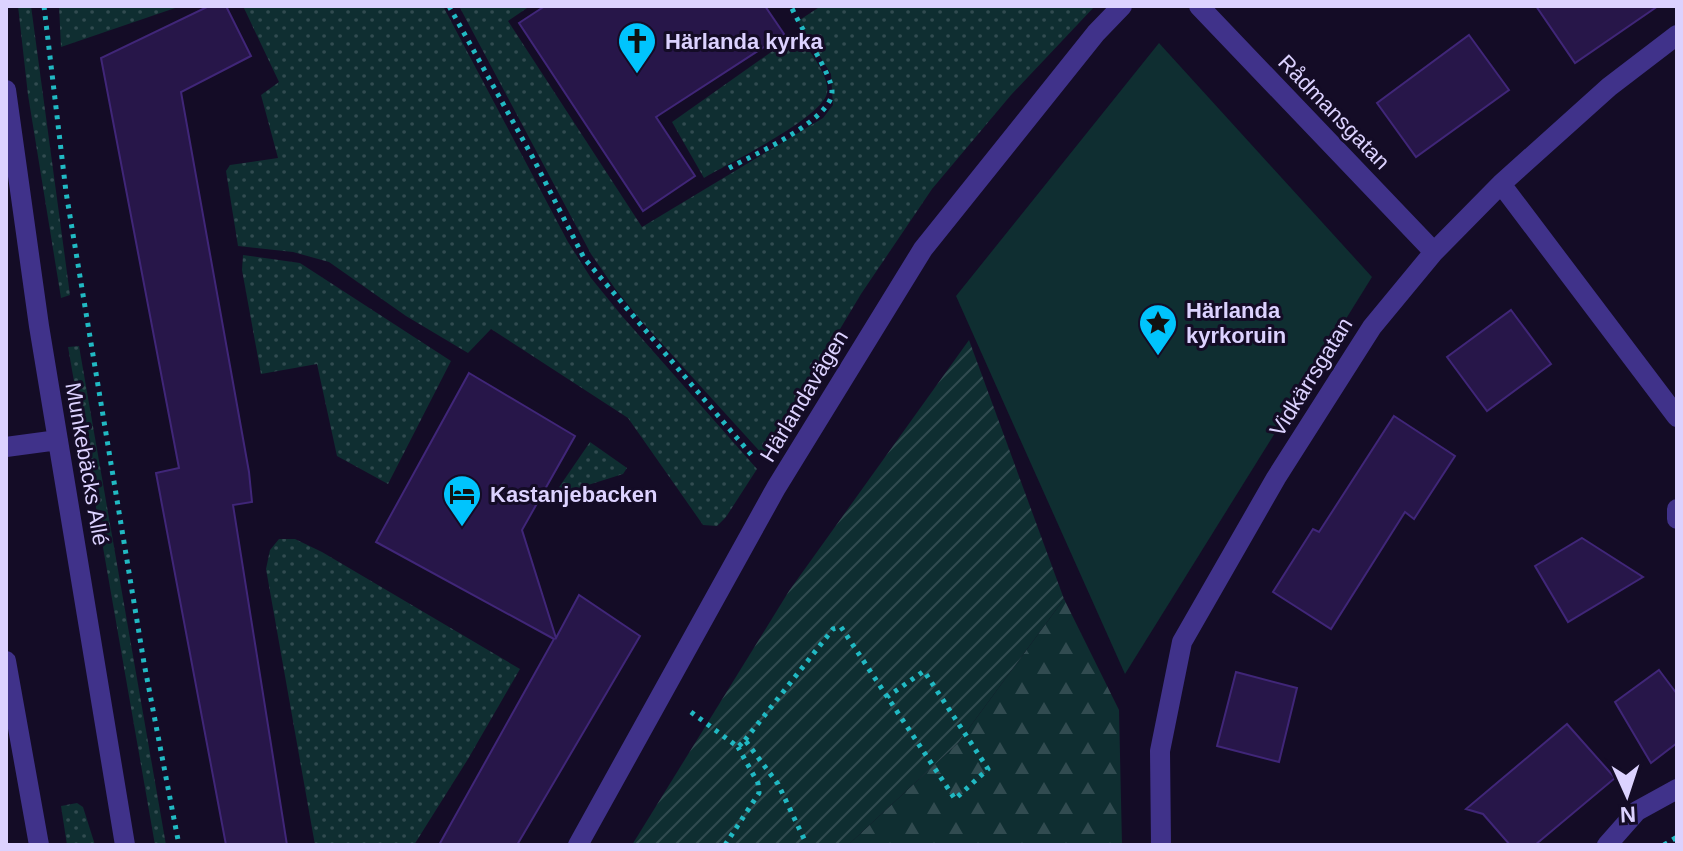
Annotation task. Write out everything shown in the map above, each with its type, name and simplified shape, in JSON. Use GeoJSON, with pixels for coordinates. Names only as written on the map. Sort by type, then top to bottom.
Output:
{"type":"FeatureCollection","features":[{"type":"Feature","properties":{"kind":"street","name":"Härlandavägen"},"geometry":{"type":"LineString","coordinates":[[578,845],[776,488],[923,249],[1096,33],[1122,6]]}},
{"type":"Feature","properties":{"kind":"street","name":"Rådmansgatan"},"geometry":{"type":"LineString","coordinates":[[1199,6],[1434,252]]}},
{"type":"Feature","properties":{"kind":"street","name":"Vidkärrsgatan"},"geometry":{"type":"LineString","coordinates":[[1161,845],[1160,751],[1182,642],[1276,478],[1372,327],[1434,252],[1501,184],[1609,87],[1677,35]]}},
{"type":"Feature","properties":{"kind":"street","name":"Munkebäcks Allé"},"geometry":{"type":"LineString","coordinates":[[6,90],[14,161],[125,845]]}},
{"type":"Feature","properties":{"kind":"street"},"geometry":{"type":"LineString","coordinates":[[1501,184],[1677,417]]}},
{"type":"Feature","properties":{"kind":"street"},"geometry":{"type":"LineString","coordinates":[[6,447],[58,440]]}},
{"type":"Feature","properties":{"kind":"street"},"geometry":{"type":"LineString","coordinates":[[1677,509],[1677,519]]}},
{"type":"Feature","properties":{"kind":"street"},"geometry":{"type":"LineString","coordinates":[[6,661],[39,845]]}},
{"type":"Feature","properties":{"kind":"street"},"geometry":{"type":"LineString","coordinates":[[1607,845],[1637,811],[1677,789]]}},
{"type":"Feature","properties":{"kind":"path"},"geometry":{"type":"LineString","coordinates":[[44,6],[66,192],[144,663],[179,845]]}},
{"type":"Feature","properties":{"kind":"path"},"geometry":{"type":"LineString","coordinates":[[449,6],[584,258],[730,428],[776,488]]}},
{"type":"Feature","properties":{"kind":"path"},"geometry":{"type":"LineString","coordinates":[[729,168],[795,132],[820,115],[829,102],[832,90],[827,73],[799,28],[791,6]]}},
{"type":"Feature","properties":{"kind":"path"},"geometry":{"type":"LineString","coordinates":[[738,747],[833,629],[841,627],[887,697],[955,799],[988,769],[924,671],[887,697]]}},
{"type":"Feature","properties":{"kind":"path"},"geometry":{"type":"LineString","coordinates":[[662,691],[738,747],[758,783],[759,793],[725,845]]}},
{"type":"Feature","properties":{"kind":"path"},"geometry":{"type":"LineString","coordinates":[[745,740],[778,784],[807,845]]}},
{"type":"Feature","properties":{"kind":"path"},"geometry":{"type":"LineString","coordinates":[[1664,845],[1677,837]]}},
{"type":"Feature","properties":{"kind":"green space"},"geometry":{"type":"Polygon","coordinates":[[[18,6],[31,6],[70,295],[61,298],[28,95],[18,6]]]}},
{"type":"Feature","properties":{"kind":"green space"},"geometry":{"type":"Polygon","coordinates":[[[59,6],[181,6],[61,47],[59,6]]]}},
{"type":"Feature","properties":{"kind":"green space"},"geometry":{"type":"Polygon","coordinates":[[[243,6],[443,6],[568,242],[591,278],[757,469],[717,526],[703,525],[628,418],[491,329],[468,353],[406,316],[329,262],[293,252],[238,246],[226,171],[230,165],[278,158],[261,95],[279,82],[243,6]]]}},
{"type":"Feature","properties":{"kind":"green space"},"geometry":{"type":"Polygon","coordinates":[[[459,6],[530,6],[508,21],[642,227],[823,118],[833,105],[831,74],[798,21],[821,6],[1095,6],[1011,95],[932,189],[861,294],[764,456],[644,324],[591,254],[459,6]]]}},
{"type":"Feature","properties":{"kind":"green space"},"geometry":{"type":"Polygon","coordinates":[[[791,38],[804,42],[823,74],[827,93],[822,103],[793,127],[704,178],[672,122],[791,38]]]}},
{"type":"Feature","properties":{"kind":"green space"},"geometry":{"type":"Polygon","coordinates":[[[1159,43],[1372,277],[1125,674],[956,296],[1159,43]]]}},
{"type":"Feature","properties":{"kind":"green space"},"geometry":{"type":"Polygon","coordinates":[[[243,255],[300,263],[451,361],[388,484],[337,456],[317,364],[261,374],[242,270],[243,255]]]}},
{"type":"Feature","properties":{"kind":"green space"},"geometry":{"type":"Polygon","coordinates":[[[969,340],[1064,599],[958,743],[848,845],[632,845],[789,591],[969,340]]]}},
{"type":"Feature","properties":{"kind":"green space"},"geometry":{"type":"Polygon","coordinates":[[[79,346],[166,845],[155,845],[68,347],[79,346]]]}},
{"type":"Feature","properties":{"kind":"green space"},"geometry":{"type":"Polygon","coordinates":[[[590,442],[627,468],[623,474],[553,496],[590,442]]]}},
{"type":"Feature","properties":{"kind":"green space"},"geometry":{"type":"Polygon","coordinates":[[[279,539],[295,539],[322,552],[520,669],[414,845],[315,845],[266,569],[270,550],[279,539]]]}},
{"type":"Feature","properties":{"kind":"green space"},"geometry":{"type":"Polygon","coordinates":[[[1064,599],[1119,710],[1122,845],[848,845],[958,743],[1064,599]]]}},
{"type":"Feature","properties":{"kind":"green space"},"geometry":{"type":"Polygon","coordinates":[[[77,803],[83,807],[95,845],[67,845],[61,806],[77,803]]]}},
{"type":"Feature","properties":{"kind":"building"},"geometry":{"type":"Polygon","coordinates":[[[209,6],[226,6],[251,56],[181,92],[249,472],[252,502],[233,505],[287,845],[226,845],[156,473],[179,468],[101,58],[209,6]]]}},
{"type":"Feature","properties":{"kind":"building","name":"Härlanda kyrka"},"geometry":{"type":"Polygon","coordinates":[[[545,6],[765,6],[784,34],[656,117],[695,176],[643,211],[519,23],[545,6]]]}},
{"type":"Feature","properties":{"kind":"building"},"geometry":{"type":"Polygon","coordinates":[[[1536,6],[1658,6],[1575,63],[1536,6]]]}},
{"type":"Feature","properties":{"kind":"building"},"geometry":{"type":"Polygon","coordinates":[[[1469,35],[1509,90],[1416,157],[1377,103],[1469,35]]]}},
{"type":"Feature","properties":{"kind":"building"},"geometry":{"type":"Polygon","coordinates":[[[1511,310],[1551,364],[1487,411],[1447,357],[1511,310]]]}},
{"type":"Feature","properties":{"kind":"building"},"geometry":{"type":"Polygon","coordinates":[[[469,373],[575,436],[522,530],[556,638],[579,595],[640,636],[517,845],[439,845],[554,639],[376,542],[469,373]]]}},
{"type":"Feature","properties":{"kind":"building"},"geometry":{"type":"Polygon","coordinates":[[[1394,416],[1455,456],[1414,519],[1405,512],[1331,629],[1273,592],[1313,529],[1319,532],[1394,416]]]}},
{"type":"Feature","properties":{"kind":"building"},"geometry":{"type":"Polygon","coordinates":[[[1582,538],[1643,577],[1568,622],[1535,566],[1582,538]]]}},
{"type":"Feature","properties":{"kind":"building"},"geometry":{"type":"Polygon","coordinates":[[[1659,670],[1677,694],[1677,743],[1651,763],[1615,702],[1659,670]]]}},
{"type":"Feature","properties":{"kind":"building"},"geometry":{"type":"Polygon","coordinates":[[[1236,672],[1297,688],[1279,762],[1217,746],[1236,672]]]}},
{"type":"Feature","properties":{"kind":"building"},"geometry":{"type":"Polygon","coordinates":[[[1567,724],[1615,778],[1535,845],[1510,845],[1483,814],[1466,809],[1567,724]]]}},
{"type":"Feature","properties":{"kind":"place","name":"Härlanda kyrka"},"geometry":{"type":"Point","coordinates":[637,75]}},
{"type":"Feature","properties":{"kind":"place","name":"Härlanda kyrkoruin"},"geometry":{"type":"Point","coordinates":[1158,357]}},
{"type":"Feature","properties":{"kind":"place","name":"Kastanjebacken"},"geometry":{"type":"Point","coordinates":[462,528]}}]}
